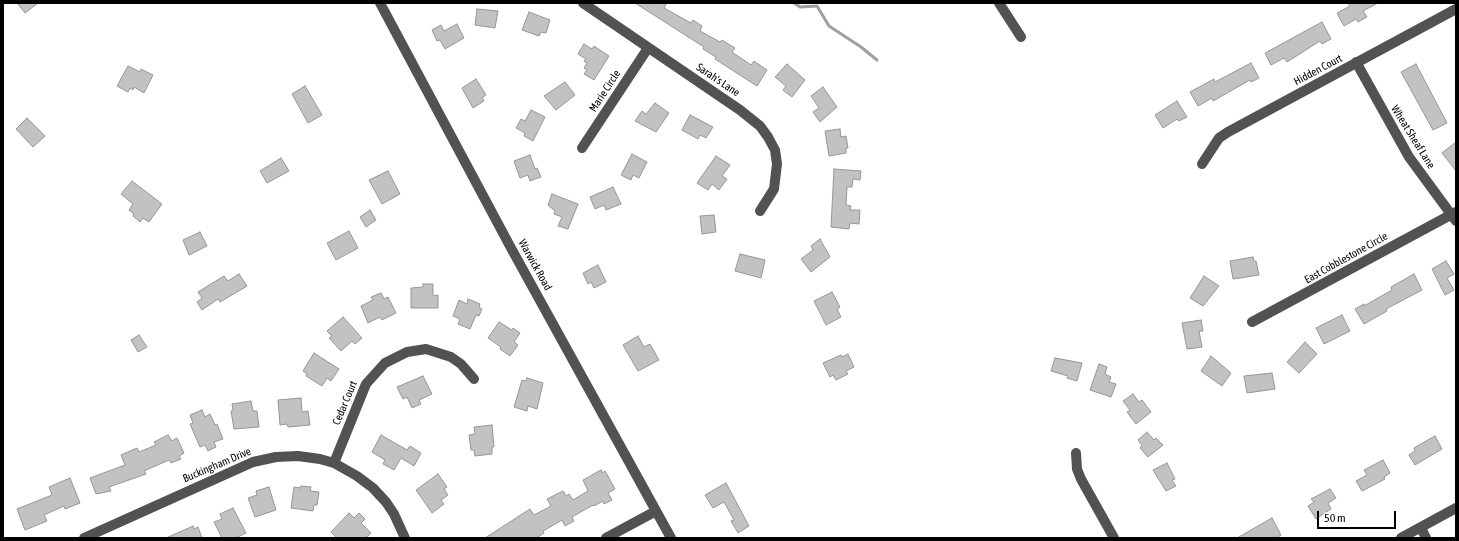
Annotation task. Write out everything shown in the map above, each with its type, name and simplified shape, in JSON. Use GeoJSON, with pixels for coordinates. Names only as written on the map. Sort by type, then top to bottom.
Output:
{"type":"FeatureCollection","features":[{"type":"Feature","properties":{"kind":"street","name":"Sarah's Lane"},"geometry":{"type":"LineString","coordinates":[[583,3],[750,117],[760,126],[768,137],[777,159],[774,189],[760,211]]}},
{"type":"Feature","properties":{"kind":"street"},"geometry":{"type":"LineString","coordinates":[[999,3],[1021,37]]}},
{"type":"Feature","properties":{"kind":"street","name":"Warwick Road"},"geometry":{"type":"LineString","coordinates":[[383,4],[670,538]]}},
{"type":"Feature","properties":{"kind":"street","name":"Hidden Court"},"geometry":{"type":"LineString","coordinates":[[1202,164],[1219,138],[1228,132],[1456,9]]}},
{"type":"Feature","properties":{"kind":"street","name":"Marie Circle"},"geometry":{"type":"LineString","coordinates":[[582,148],[648,48]]}},
{"type":"Feature","properties":{"kind":"street","name":"Wheat Sheaf Lane"},"geometry":{"type":"LineString","coordinates":[[1356,62],[1409,156],[1454,216]]}},
{"type":"Feature","properties":{"kind":"street","name":"East Cobblestone Circle"},"geometry":{"type":"LineString","coordinates":[[1252,322],[1454,216]]}},
{"type":"Feature","properties":{"kind":"street","name":"Cedar Court"},"geometry":{"type":"LineString","coordinates":[[334,463],[364,388],[374,372],[385,363],[407,352],[426,349],[451,357],[461,364],[474,379]]}},
{"type":"Feature","properties":{"kind":"street"},"geometry":{"type":"LineString","coordinates":[[1076,453],[1077,468],[1081,479],[1114,538]]}},
{"type":"Feature","properties":{"kind":"street","name":"Buckingham Drive"},"geometry":{"type":"LineString","coordinates":[[84,538],[253,462],[276,457],[298,456],[320,459],[334,463],[357,476],[377,493],[394,514],[405,538]]}},
{"type":"Feature","properties":{"kind":"street"},"geometry":{"type":"LineString","coordinates":[[1401,538],[1456,508]]}},
{"type":"Feature","properties":{"kind":"street"},"geometry":{"type":"LineString","coordinates":[[606,538],[656,511]]}},
{"type":"Feature","properties":{"kind":"street"},"geometry":{"type":"LineString","coordinates":[[1421,528],[1426,538]]}},
{"type":"Feature","properties":{"kind":"building"},"geometry":{"type":"Polygon","coordinates":[[[17,3],[38,3],[25,13],[17,3]]]}},
{"type":"Feature","properties":{"kind":"building"},"geometry":{"type":"Polygon","coordinates":[[[635,3],[667,3],[664,8],[691,23],[693,20],[702,26],[700,31],[720,42],[722,40],[735,48],[732,52],[751,65],[754,61],[767,70],[757,86],[715,59],[716,57],[703,49],[704,47],[635,3]]]}},
{"type":"Feature","properties":{"kind":"building"},"geometry":{"type":"Polygon","coordinates":[[[1348,3],[1378,3],[1363,11],[1367,17],[1358,22],[1356,19],[1344,26],[1337,13],[1350,6],[1348,3]]]}},
{"type":"Feature","properties":{"kind":"building"},"geometry":{"type":"Polygon","coordinates":[[[477,9],[498,11],[495,28],[475,25],[477,9]]]}},
{"type":"Feature","properties":{"kind":"building"},"geometry":{"type":"Polygon","coordinates":[[[529,12],[550,20],[546,33],[541,32],[539,36],[522,30],[529,12]]]}},
{"type":"Feature","properties":{"kind":"building"},"geometry":{"type":"Polygon","coordinates":[[[1322,22],[1331,39],[1322,44],[1320,41],[1287,62],[1284,58],[1271,65],[1265,53],[1322,22]]]}},
{"type":"Feature","properties":{"kind":"building"},"geometry":{"type":"Polygon","coordinates":[[[457,24],[464,38],[445,49],[440,40],[437,41],[432,30],[441,25],[444,31],[457,24]]]}},
{"type":"Feature","properties":{"kind":"building"},"geometry":{"type":"Polygon","coordinates":[[[584,44],[592,49],[594,46],[609,56],[594,80],[584,74],[587,70],[584,68],[587,63],[584,61],[586,59],[578,54],[584,44]]]}},
{"type":"Feature","properties":{"kind":"building"},"geometry":{"type":"Polygon","coordinates":[[[1251,63],[1259,78],[1251,82],[1250,80],[1213,101],[1212,98],[1198,106],[1190,92],[1214,79],[1215,82],[1251,63]]]}},
{"type":"Feature","properties":{"kind":"building"},"geometry":{"type":"Polygon","coordinates":[[[787,64],[805,80],[792,97],[783,90],[786,86],[775,77],[787,64]]]}},
{"type":"Feature","properties":{"kind":"building"},"geometry":{"type":"Polygon","coordinates":[[[1416,64],[1447,123],[1433,130],[1401,72],[1416,64]]]}},
{"type":"Feature","properties":{"kind":"building"},"geometry":{"type":"Polygon","coordinates":[[[128,66],[140,72],[141,69],[153,75],[144,93],[134,87],[133,90],[130,88],[128,92],[117,86],[128,66]]]}},
{"type":"Feature","properties":{"kind":"building"},"geometry":{"type":"Polygon","coordinates":[[[476,79],[486,95],[482,98],[484,101],[473,108],[462,88],[476,79]]]}},
{"type":"Feature","properties":{"kind":"building"},"geometry":{"type":"Polygon","coordinates":[[[565,82],[575,95],[556,110],[544,96],[565,82]]]}},
{"type":"Feature","properties":{"kind":"building"},"geometry":{"type":"Polygon","coordinates":[[[305,86],[322,115],[308,123],[292,94],[305,86]]]}},
{"type":"Feature","properties":{"kind":"building"},"geometry":{"type":"Polygon","coordinates":[[[823,87],[837,107],[820,122],[813,112],[819,108],[811,96],[823,87]]]}},
{"type":"Feature","properties":{"kind":"building"},"geometry":{"type":"Polygon","coordinates":[[[1177,101],[1187,117],[1179,121],[1177,119],[1163,128],[1155,115],[1177,101]]]}},
{"type":"Feature","properties":{"kind":"building"},"geometry":{"type":"Polygon","coordinates":[[[655,103],[669,113],[656,132],[635,121],[642,111],[646,114],[655,103]]]}},
{"type":"Feature","properties":{"kind":"building"},"geometry":{"type":"Polygon","coordinates":[[[531,110],[545,117],[533,141],[524,136],[525,133],[516,128],[521,119],[525,121],[531,110]]]}},
{"type":"Feature","properties":{"kind":"building"},"geometry":{"type":"Polygon","coordinates":[[[690,115],[713,127],[706,138],[700,135],[698,139],[682,130],[690,115]]]}},
{"type":"Feature","properties":{"kind":"building"},"geometry":{"type":"Polygon","coordinates":[[[27,118],[45,136],[33,147],[16,129],[27,118]]]}},
{"type":"Feature","properties":{"kind":"building"},"geometry":{"type":"Polygon","coordinates":[[[840,129],[841,137],[846,136],[848,148],[846,148],[846,153],[829,156],[825,131],[840,129]]]}},
{"type":"Feature","properties":{"kind":"building"},"geometry":{"type":"Polygon","coordinates":[[[1456,142],[1456,171],[1442,153],[1456,142]]]}},
{"type":"Feature","properties":{"kind":"building"},"geometry":{"type":"Polygon","coordinates":[[[632,154],[647,162],[639,178],[633,175],[631,180],[621,175],[632,154]]]}},
{"type":"Feature","properties":{"kind":"building"},"geometry":{"type":"Polygon","coordinates":[[[530,155],[535,169],[537,168],[541,177],[530,181],[528,175],[520,178],[514,161],[530,155]]]}},
{"type":"Feature","properties":{"kind":"building"},"geometry":{"type":"Polygon","coordinates":[[[716,156],[730,165],[722,176],[727,179],[719,190],[712,184],[708,190],[697,183],[716,156]]]}},
{"type":"Feature","properties":{"kind":"building"},"geometry":{"type":"Polygon","coordinates":[[[281,158],[289,171],[267,183],[260,171],[281,158]]]}},
{"type":"Feature","properties":{"kind":"building"},"geometry":{"type":"Polygon","coordinates":[[[834,169],[861,171],[860,180],[853,179],[852,187],[847,187],[846,205],[851,206],[850,210],[860,210],[859,224],[850,223],[849,229],[831,227],[834,169]]]}},
{"type":"Feature","properties":{"kind":"building"},"geometry":{"type":"Polygon","coordinates":[[[388,171],[400,194],[382,204],[369,180],[388,171]]]}},
{"type":"Feature","properties":{"kind":"building"},"geometry":{"type":"Polygon","coordinates":[[[132,181],[162,204],[149,222],[143,218],[140,222],[133,216],[134,214],[129,210],[133,204],[121,194],[132,181]]]}},
{"type":"Feature","properties":{"kind":"building"},"geometry":{"type":"Polygon","coordinates":[[[613,187],[621,204],[606,210],[604,205],[595,209],[590,197],[613,187]]]}},
{"type":"Feature","properties":{"kind":"building"},"geometry":{"type":"Polygon","coordinates":[[[552,194],[578,204],[568,229],[558,226],[562,217],[554,214],[555,211],[548,205],[552,194]]]}},
{"type":"Feature","properties":{"kind":"building"},"geometry":{"type":"Polygon","coordinates":[[[370,210],[376,220],[366,227],[360,217],[370,210]]]}},
{"type":"Feature","properties":{"kind":"building"},"geometry":{"type":"Polygon","coordinates":[[[714,215],[716,232],[702,234],[700,216],[714,215]]]}},
{"type":"Feature","properties":{"kind":"building"},"geometry":{"type":"Polygon","coordinates":[[[349,231],[358,248],[336,260],[327,243],[349,231]]]}},
{"type":"Feature","properties":{"kind":"building"},"geometry":{"type":"Polygon","coordinates":[[[200,232],[207,246],[189,255],[183,240],[200,232]]]}},
{"type":"Feature","properties":{"kind":"building"},"geometry":{"type":"Polygon","coordinates":[[[820,239],[830,257],[811,272],[801,259],[813,250],[811,246],[820,239]]]}},
{"type":"Feature","properties":{"kind":"building"},"geometry":{"type":"Polygon","coordinates":[[[740,254],[765,260],[761,278],[735,271],[740,254]]]}},
{"type":"Feature","properties":{"kind":"building"},"geometry":{"type":"Polygon","coordinates":[[[1253,257],[1254,261],[1256,261],[1259,275],[1233,279],[1230,261],[1253,257]]]}},
{"type":"Feature","properties":{"kind":"building"},"geometry":{"type":"Polygon","coordinates":[[[1446,261],[1454,274],[1447,278],[1454,290],[1445,295],[1432,269],[1446,261]]]}},
{"type":"Feature","properties":{"kind":"building"},"geometry":{"type":"Polygon","coordinates":[[[598,265],[606,282],[594,288],[591,282],[588,284],[583,273],[598,265]]]}},
{"type":"Feature","properties":{"kind":"building"},"geometry":{"type":"Polygon","coordinates":[[[239,274],[247,286],[220,302],[218,299],[202,310],[197,302],[202,298],[198,292],[224,276],[228,281],[239,274]]]}},
{"type":"Feature","properties":{"kind":"building"},"geometry":{"type":"Polygon","coordinates":[[[1414,274],[1422,290],[1386,309],[1387,311],[1364,324],[1355,309],[1364,304],[1364,306],[1392,290],[1391,287],[1414,274]]]}},
{"type":"Feature","properties":{"kind":"building"},"geometry":{"type":"Polygon","coordinates":[[[1204,276],[1219,286],[1203,306],[1190,298],[1204,276]]]}},
{"type":"Feature","properties":{"kind":"building"},"geometry":{"type":"Polygon","coordinates":[[[423,284],[433,284],[433,296],[438,295],[438,308],[411,308],[411,288],[423,287],[423,284]]]}},
{"type":"Feature","properties":{"kind":"building"},"geometry":{"type":"Polygon","coordinates":[[[832,292],[840,307],[837,309],[841,317],[826,325],[814,301],[832,292]]]}},
{"type":"Feature","properties":{"kind":"building"},"geometry":{"type":"Polygon","coordinates":[[[381,293],[384,299],[388,297],[396,313],[382,320],[380,317],[368,323],[361,306],[373,300],[371,297],[381,293]]]}},
{"type":"Feature","properties":{"kind":"building"},"geometry":{"type":"Polygon","coordinates":[[[468,299],[480,304],[479,307],[482,309],[479,316],[476,315],[470,329],[458,324],[460,319],[453,316],[459,300],[467,304],[468,299]]]}},
{"type":"Feature","properties":{"kind":"building"},"geometry":{"type":"Polygon","coordinates":[[[1342,315],[1350,331],[1324,344],[1316,328],[1342,315]]]}},
{"type":"Feature","properties":{"kind":"building"},"geometry":{"type":"Polygon","coordinates":[[[343,317],[362,338],[355,344],[352,341],[341,351],[329,338],[332,336],[327,331],[343,317]]]}},
{"type":"Feature","properties":{"kind":"building"},"geometry":{"type":"Polygon","coordinates":[[[1201,320],[1203,331],[1199,331],[1202,347],[1187,349],[1182,323],[1201,320]]]}},
{"type":"Feature","properties":{"kind":"building"},"geometry":{"type":"Polygon","coordinates":[[[499,322],[520,333],[514,342],[518,345],[510,356],[500,349],[501,347],[488,338],[499,322]]]}},
{"type":"Feature","properties":{"kind":"building"},"geometry":{"type":"Polygon","coordinates":[[[139,335],[147,347],[138,352],[131,340],[139,335]]]}},
{"type":"Feature","properties":{"kind":"building"},"geometry":{"type":"Polygon","coordinates":[[[638,336],[644,347],[650,344],[659,360],[638,371],[623,345],[638,336]]]}},
{"type":"Feature","properties":{"kind":"building"},"geometry":{"type":"Polygon","coordinates":[[[1305,342],[1317,354],[1299,373],[1287,362],[1305,342]]]}},
{"type":"Feature","properties":{"kind":"building"},"geometry":{"type":"Polygon","coordinates":[[[314,353],[339,369],[331,381],[327,378],[322,386],[306,376],[307,374],[303,371],[314,353]]]}},
{"type":"Feature","properties":{"kind":"building"},"geometry":{"type":"Polygon","coordinates":[[[848,354],[854,367],[846,371],[848,374],[836,380],[833,375],[830,377],[823,363],[841,355],[842,357],[848,354]]]}},
{"type":"Feature","properties":{"kind":"building"},"geometry":{"type":"Polygon","coordinates":[[[1211,356],[1231,373],[1222,386],[1201,371],[1211,356]]]}},
{"type":"Feature","properties":{"kind":"building"},"geometry":{"type":"Polygon","coordinates":[[[1055,358],[1082,363],[1077,381],[1067,378],[1068,376],[1051,371],[1055,358]]]}},
{"type":"Feature","properties":{"kind":"building"},"geometry":{"type":"Polygon","coordinates":[[[1099,364],[1107,367],[1105,374],[1111,377],[1109,382],[1116,384],[1111,397],[1090,390],[1099,364]]]}},
{"type":"Feature","properties":{"kind":"building"},"geometry":{"type":"Polygon","coordinates":[[[1272,373],[1275,389],[1247,393],[1244,376],[1272,373]]]}},
{"type":"Feature","properties":{"kind":"building"},"geometry":{"type":"Polygon","coordinates":[[[423,376],[432,394],[419,400],[421,404],[412,408],[407,397],[403,399],[397,387],[423,376]]]}},
{"type":"Feature","properties":{"kind":"building"},"geometry":{"type":"Polygon","coordinates":[[[527,378],[543,383],[537,409],[528,406],[527,411],[514,407],[522,380],[526,381],[527,378]]]}},
{"type":"Feature","properties":{"kind":"building"},"geometry":{"type":"Polygon","coordinates":[[[1133,394],[1139,402],[1142,400],[1151,412],[1136,424],[1127,412],[1130,410],[1123,401],[1133,394]]]}},
{"type":"Feature","properties":{"kind":"building"},"geometry":{"type":"Polygon","coordinates":[[[301,398],[302,412],[308,411],[310,425],[288,427],[287,424],[280,425],[278,400],[301,398]]]}},
{"type":"Feature","properties":{"kind":"building"},"geometry":{"type":"Polygon","coordinates":[[[251,401],[253,411],[257,411],[259,427],[234,429],[231,411],[233,410],[232,404],[251,401]]]}},
{"type":"Feature","properties":{"kind":"building"},"geometry":{"type":"Polygon","coordinates":[[[202,410],[205,417],[210,414],[215,425],[217,424],[223,439],[214,442],[216,447],[208,451],[205,445],[200,447],[190,424],[193,423],[190,415],[202,410]]]}},
{"type":"Feature","properties":{"kind":"building"},"geometry":{"type":"Polygon","coordinates":[[[492,425],[494,447],[492,447],[492,454],[475,456],[474,450],[471,450],[469,435],[475,434],[474,427],[492,425]]]}},
{"type":"Feature","properties":{"kind":"building"},"geometry":{"type":"Polygon","coordinates":[[[1147,432],[1154,440],[1156,438],[1163,445],[1148,457],[1140,448],[1142,445],[1138,440],[1147,432]]]}},
{"type":"Feature","properties":{"kind":"building"},"geometry":{"type":"Polygon","coordinates":[[[168,435],[172,441],[177,438],[184,453],[179,456],[181,459],[171,463],[169,460],[144,471],[146,474],[109,487],[111,491],[96,494],[90,478],[125,465],[121,455],[137,448],[139,452],[156,445],[154,442],[168,435]]]}},
{"type":"Feature","properties":{"kind":"building"},"geometry":{"type":"Polygon","coordinates":[[[381,435],[407,450],[410,446],[421,453],[414,466],[401,458],[394,470],[383,464],[385,460],[372,452],[381,435]]]}},
{"type":"Feature","properties":{"kind":"building"},"geometry":{"type":"Polygon","coordinates":[[[1435,436],[1442,449],[1415,465],[1409,455],[1415,451],[1414,448],[1435,436]]]}},
{"type":"Feature","properties":{"kind":"building"},"geometry":{"type":"Polygon","coordinates":[[[1383,460],[1390,473],[1384,477],[1385,479],[1362,491],[1356,481],[1367,475],[1364,470],[1383,460]]]}},
{"type":"Feature","properties":{"kind":"building"},"geometry":{"type":"Polygon","coordinates":[[[1167,463],[1175,479],[1172,480],[1176,486],[1166,491],[1153,470],[1167,463]]]}},
{"type":"Feature","properties":{"kind":"building"},"geometry":{"type":"Polygon","coordinates":[[[601,470],[602,473],[605,471],[615,489],[608,493],[612,500],[604,504],[603,501],[594,506],[593,505],[572,517],[574,521],[565,526],[562,520],[543,531],[544,533],[536,538],[485,538],[530,509],[534,515],[551,506],[547,499],[563,491],[566,496],[569,494],[573,500],[588,491],[583,480],[601,470]]]}},
{"type":"Feature","properties":{"kind":"building"},"geometry":{"type":"Polygon","coordinates":[[[438,474],[447,487],[444,489],[448,495],[441,500],[444,504],[432,513],[416,490],[438,474]]]}},
{"type":"Feature","properties":{"kind":"building"},"geometry":{"type":"Polygon","coordinates":[[[70,478],[80,503],[65,509],[64,506],[44,515],[47,521],[25,530],[17,509],[52,495],[49,487],[70,478]]]}},
{"type":"Feature","properties":{"kind":"building"},"geometry":{"type":"Polygon","coordinates":[[[726,483],[749,526],[738,533],[731,521],[734,520],[724,502],[713,508],[705,495],[726,483]]]}},
{"type":"Feature","properties":{"kind":"building"},"geometry":{"type":"Polygon","coordinates":[[[301,486],[311,487],[310,491],[319,492],[317,505],[314,505],[313,511],[291,508],[294,487],[301,488],[301,486]]]}},
{"type":"Feature","properties":{"kind":"building"},"geometry":{"type":"Polygon","coordinates":[[[269,487],[276,510],[255,517],[248,498],[257,495],[256,491],[269,487]]]}},
{"type":"Feature","properties":{"kind":"building"},"geometry":{"type":"Polygon","coordinates":[[[1330,489],[1336,498],[1328,503],[1331,509],[1316,519],[1308,506],[1314,502],[1311,499],[1330,489]]]}},
{"type":"Feature","properties":{"kind":"building"},"geometry":{"type":"Polygon","coordinates":[[[233,508],[246,533],[236,538],[222,538],[214,522],[222,519],[220,514],[233,508]]]}},
{"type":"Feature","properties":{"kind":"building"},"geometry":{"type":"Polygon","coordinates":[[[349,513],[354,518],[359,513],[365,519],[361,523],[371,533],[366,538],[337,538],[331,532],[349,513]]]}},
{"type":"Feature","properties":{"kind":"building"},"geometry":{"type":"Polygon","coordinates":[[[1272,518],[1281,535],[1276,538],[1237,538],[1272,518]]]}},
{"type":"Feature","properties":{"kind":"building"},"geometry":{"type":"Polygon","coordinates":[[[193,526],[194,529],[198,527],[202,538],[166,538],[193,526]]]}},
{"type":"Feature","properties":{"kind":"waterway"},"geometry":{"type":"LineString","coordinates":[[794,3],[800,7],[817,6],[829,26],[861,47],[877,60]]}}]}
